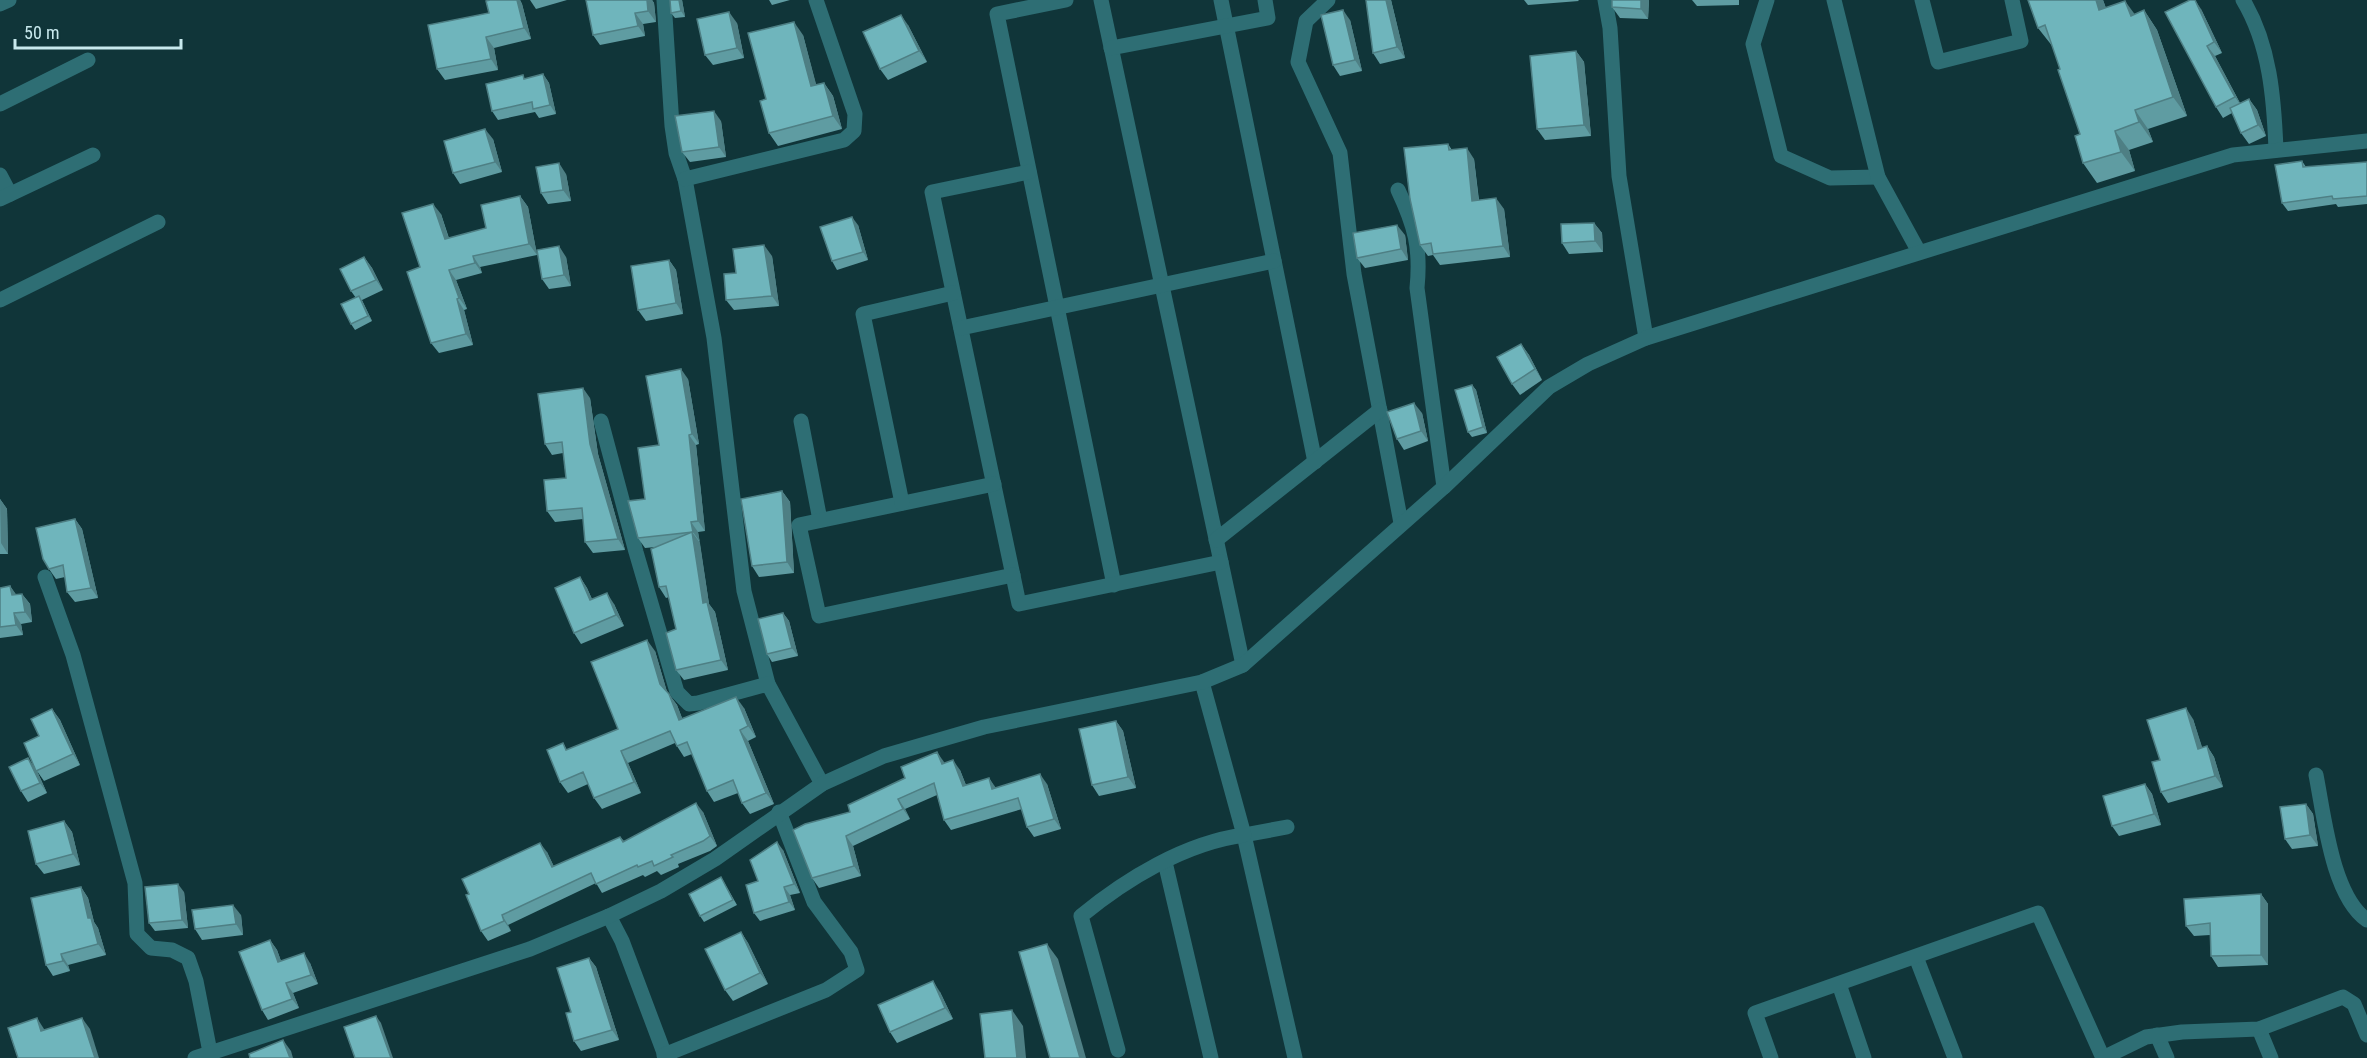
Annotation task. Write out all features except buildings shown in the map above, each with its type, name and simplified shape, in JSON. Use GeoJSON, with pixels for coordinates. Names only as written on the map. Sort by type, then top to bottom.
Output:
{"type":"FeatureCollection","features":[{"type":"Feature","properties":{"kind":"street"},"geometry":{"type":"LineString","coordinates":[[0,4],[9,0]]}},
{"type":"Feature","properties":{"kind":"street"},"geometry":{"type":"LineString","coordinates":[[664,0],[672,126],[676,153],[685,179],[714,339],[744,591],[768,684],[822,784]]}},
{"type":"Feature","properties":{"kind":"street"},"geometry":{"type":"LineString","coordinates":[[685,179],[844,140],[854,131],[855,114],[816,0]]}},
{"type":"Feature","properties":{"kind":"street"},"geometry":{"type":"LineString","coordinates":[[1066,0],[997,14],[1114,585]]}},
{"type":"Feature","properties":{"kind":"street"},"geometry":{"type":"LineString","coordinates":[[1101,0],[1243,665]]}},
{"type":"Feature","properties":{"kind":"street"},"geometry":{"type":"LineString","coordinates":[[1221,0],[1315,462]]}},
{"type":"Feature","properties":{"kind":"street"},"geometry":{"type":"LineString","coordinates":[[1111,48],[1268,18],[1265,0]]}},
{"type":"Feature","properties":{"kind":"street"},"geometry":{"type":"LineString","coordinates":[[1328,0],[1306,21],[1299,62],[1340,153],[1354,274],[1401,523]]}},
{"type":"Feature","properties":{"kind":"street"},"geometry":{"type":"LineString","coordinates":[[1605,0],[1610,28],[1619,176],[1646,338]]}},
{"type":"Feature","properties":{"kind":"street"},"geometry":{"type":"LineString","coordinates":[[1767,0],[1753,44],[1781,156],[1830,178],[1878,177]]}},
{"type":"Feature","properties":{"kind":"street"},"geometry":{"type":"LineString","coordinates":[[1834,0],[1878,177],[1918,252]]}},
{"type":"Feature","properties":{"kind":"street"},"geometry":{"type":"LineString","coordinates":[[1922,0],[1938,62],[2021,41],[2012,0]]}},
{"type":"Feature","properties":{"kind":"street"},"geometry":{"type":"LineString","coordinates":[[2243,0],[2264,51],[2271,82],[2276,150]]}},
{"type":"Feature","properties":{"kind":"street"},"geometry":{"type":"LineString","coordinates":[[0,104],[88,60]]}},
{"type":"Feature","properties":{"kind":"street"},"geometry":{"type":"LineString","coordinates":[[195,1058],[519,953],[609,916],[661,891],[715,859],[822,784],[884,756],[984,727],[1202,682],[1243,665],[1444,487],[1549,387],[1588,364],[1646,338],[2233,154],[2367,141]]}},
{"type":"Feature","properties":{"kind":"street"},"geometry":{"type":"LineString","coordinates":[[0,176],[5,197],[93,155]]}},
{"type":"Feature","properties":{"kind":"street"},"geometry":{"type":"LineString","coordinates":[[1029,172],[932,192],[1019,604],[1221,562]]}},
{"type":"Feature","properties":{"kind":"street"},"geometry":{"type":"LineString","coordinates":[[1398,190],[1413,222],[1420,257],[1418,288],[1444,487]]}},
{"type":"Feature","properties":{"kind":"street"},"geometry":{"type":"LineString","coordinates":[[0,300],[158,222]]}},
{"type":"Feature","properties":{"kind":"street"},"geometry":{"type":"LineString","coordinates":[[961,328],[1274,261]]}},
{"type":"Feature","properties":{"kind":"street"},"geometry":{"type":"LineString","coordinates":[[902,503],[863,314],[953,293]]}},
{"type":"Feature","properties":{"kind":"street"},"geometry":{"type":"LineString","coordinates":[[1216,540],[1380,410]]}},
{"type":"Feature","properties":{"kind":"street"},"geometry":{"type":"LineString","coordinates":[[602,421],[636,552],[677,692],[683,701],[698,704],[768,684]]}},
{"type":"Feature","properties":{"kind":"street"},"geometry":{"type":"LineString","coordinates":[[801,421],[820,520]]}},
{"type":"Feature","properties":{"kind":"street"},"geometry":{"type":"LineString","coordinates":[[994,484],[799,525],[819,616],[1013,575]]}},
{"type":"Feature","properties":{"kind":"street"},"geometry":{"type":"LineString","coordinates":[[45,577],[74,656],[132,872],[137,934],[151,948],[172,950],[188,958],[196,981],[210,1052]]}},
{"type":"Feature","properties":{"kind":"street"},"geometry":{"type":"LineString","coordinates":[[1202,682],[1244,835],[1295,1058]]}},
{"type":"Feature","properties":{"kind":"street"},"geometry":{"type":"LineString","coordinates":[[2316,775],[2340,882],[2357,913],[2367,920]]}},
{"type":"Feature","properties":{"kind":"street"},"geometry":{"type":"LineString","coordinates":[[609,916],[622,941],[665,1056],[826,990],[857,970],[851,951],[814,902],[779,812]]}},
{"type":"Feature","properties":{"kind":"street"},"geometry":{"type":"LineString","coordinates":[[1118,1050],[1081,916],[1165,862],[1196,848],[1244,835],[1287,827]]}},
{"type":"Feature","properties":{"kind":"street"},"geometry":{"type":"LineString","coordinates":[[1165,862],[1211,1058]]}},
{"type":"Feature","properties":{"kind":"street"},"geometry":{"type":"LineString","coordinates":[[1771,1058],[1755,1012],[2038,913],[2103,1058],[2146,1037],[2259,1029],[2343,997],[2354,1004],[2367,1035]]}},
{"type":"Feature","properties":{"kind":"street"},"geometry":{"type":"LineString","coordinates":[[1916,957],[1955,1058]]}},
{"type":"Feature","properties":{"kind":"street"},"geometry":{"type":"LineString","coordinates":[[1839,984],[1864,1058]]}},
{"type":"Feature","properties":{"kind":"street"},"geometry":{"type":"LineString","coordinates":[[2259,1029],[2271,1058]]}},
{"type":"Feature","properties":{"kind":"street"},"geometry":{"type":"LineString","coordinates":[[2157,1035],[2167,1058]]}}]}
